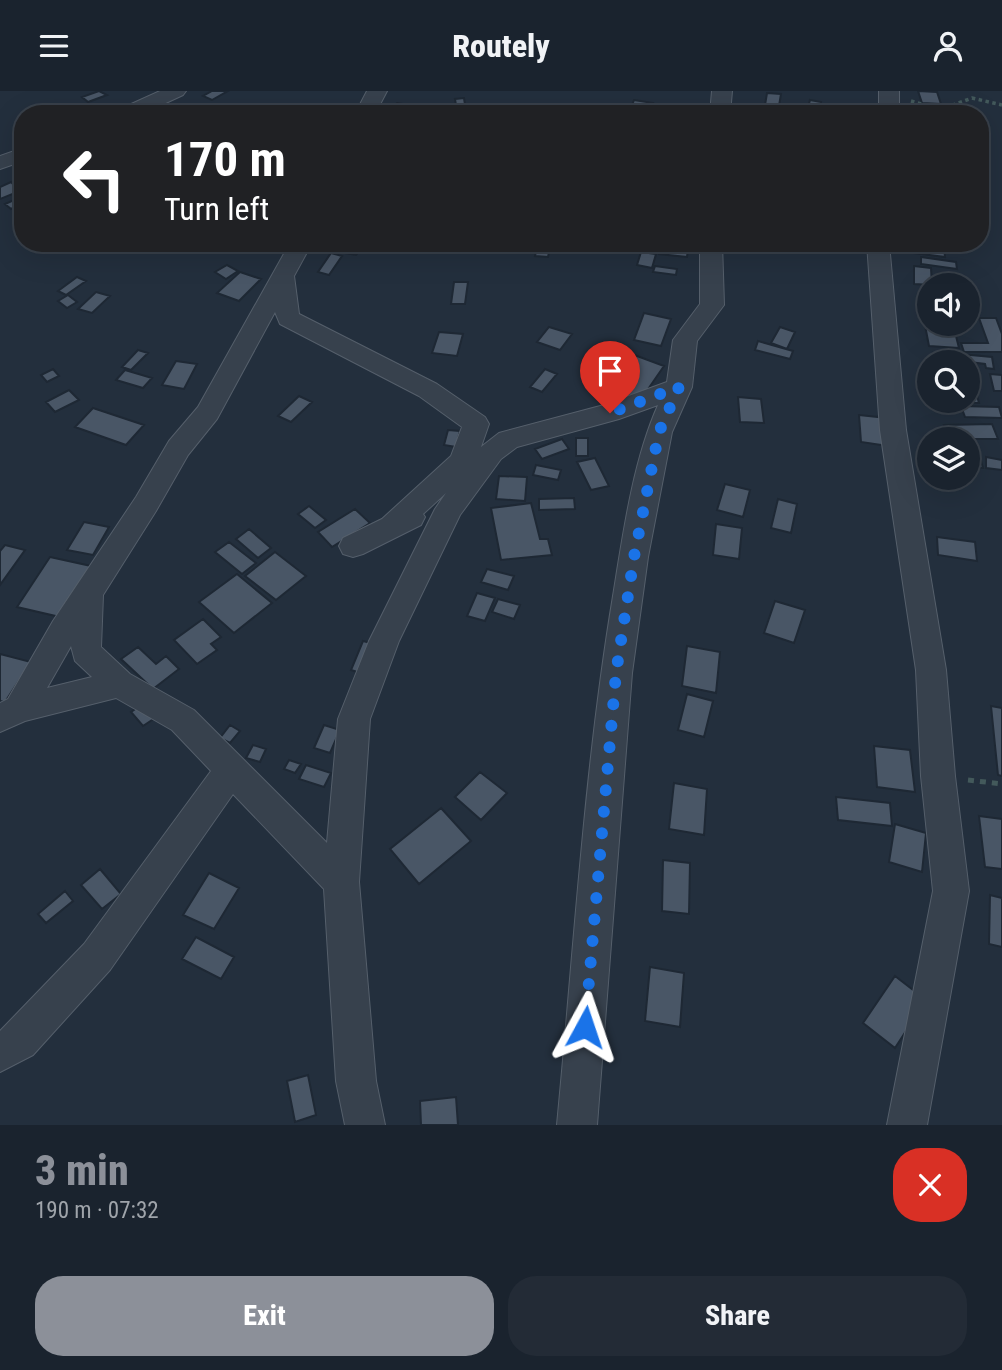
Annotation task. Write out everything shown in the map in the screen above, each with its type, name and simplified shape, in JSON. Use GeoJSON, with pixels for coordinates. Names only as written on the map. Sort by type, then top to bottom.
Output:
{"type":"FeatureCollection","features":[{"type":"Feature","properties":{"kind":"street"},"geometry":{"type":"LineString","coordinates":[[145,105],[176,91]]}},
{"type":"Feature","properties":{"kind":"street"},"geometry":{"type":"LineString","coordinates":[[10,713],[178,449],[208,413],[296,252]]}},
{"type":"Feature","properties":{"kind":"street"},"geometry":{"type":"LineString","coordinates":[[577,1125],[616,673],[634,557],[659,432],[679,387],[685,341],[712,305],[711,252]]}},
{"type":"Feature","properties":{"kind":"street"},"geometry":{"type":"LineString","coordinates":[[877,252],[892,430],[932,670],[938,776],[951,891],[907,1125]]}},
{"type":"Feature","properties":{"kind":"street"},"geometry":{"type":"LineString","coordinates":[[283,278],[288,318],[428,390],[476,424],[463,461],[393,525]]}},
{"type":"Feature","properties":{"kind":"street"},"geometry":{"type":"LineString","coordinates":[[365,1125],[356,1081],[341,882],[354,719],[384,641],[449,509],[492,452],[508,440],[610,413],[679,387]]}},
{"type":"Feature","properties":{"kind":"street"},"geometry":{"type":"LineString","coordinates":[[353,546],[459,495]]}},
{"type":"Feature","properties":{"kind":"street"},"geometry":{"type":"LineString","coordinates":[[88,593],[86,652],[119,684],[183,720],[341,882]]}},
{"type":"Feature","properties":{"kind":"street"},"geometry":{"type":"LineString","coordinates":[[10,713],[119,684]]}},
{"type":"Feature","properties":{"kind":"street"},"geometry":{"type":"LineString","coordinates":[[0,1053],[19,1041],[97,957],[230,771]]}},
{"type":"Feature","properties":{"kind":"path"},"geometry":{"type":"LineString","coordinates":[[953,105],[972,98],[1002,105]]}},
{"type":"Feature","properties":{"kind":"path"},"geometry":{"type":"LineString","coordinates":[[889,105],[903,99],[925,105]]}},
{"type":"Feature","properties":{"kind":"building"},"geometry":{"type":"Polygon","coordinates":[[[99,91],[107,95],[88,102],[82,97],[99,91]]]}},
{"type":"Feature","properties":{"kind":"building"},"geometry":{"type":"Polygon","coordinates":[[[212,91],[228,91],[212,100],[203,96],[212,91]]]}},
{"type":"Feature","properties":{"kind":"building"},"geometry":{"type":"Polygon","coordinates":[[[918,91],[937,92],[941,104],[922,103],[918,91]]]}},
{"type":"Feature","properties":{"kind":"building"},"geometry":{"type":"Polygon","coordinates":[[[767,93],[781,94],[779,105],[765,105],[767,93]]]}},
{"type":"Feature","properties":{"kind":"building"},"geometry":{"type":"Polygon","coordinates":[[[464,98],[465,105],[456,105],[455,99],[464,98]]]}},
{"type":"Feature","properties":{"kind":"building"},"geometry":{"type":"Polygon","coordinates":[[[634,100],[653,103],[652,105],[632,105],[634,100]]]}},
{"type":"Feature","properties":{"kind":"building"},"geometry":{"type":"Polygon","coordinates":[[[810,100],[821,102],[820,105],[809,105],[810,100]]]}},
{"type":"Feature","properties":{"kind":"building"},"geometry":{"type":"Polygon","coordinates":[[[11,182],[14,185],[14,193],[0,199],[0,187],[11,182]]]}},
{"type":"Feature","properties":{"kind":"building"},"geometry":{"type":"Polygon","coordinates":[[[14,200],[14,208],[11,209],[5,204],[14,200]]]}},
{"type":"Feature","properties":{"kind":"building"},"geometry":{"type":"Polygon","coordinates":[[[536,252],[549,252],[548,257],[535,256],[536,252]]]}},
{"type":"Feature","properties":{"kind":"building"},"geometry":{"type":"Polygon","coordinates":[[[641,252],[656,254],[652,268],[637,265],[641,252]]]}},
{"type":"Feature","properties":{"kind":"building"},"geometry":{"type":"Polygon","coordinates":[[[659,252],[688,252],[687,257],[659,252]]]}},
{"type":"Feature","properties":{"kind":"building"},"geometry":{"type":"Polygon","coordinates":[[[944,252],[945,257],[914,253],[944,252]]]}},
{"type":"Feature","properties":{"kind":"building"},"geometry":{"type":"Polygon","coordinates":[[[331,253],[342,256],[329,275],[318,272],[331,253]]]}},
{"type":"Feature","properties":{"kind":"building"},"geometry":{"type":"Polygon","coordinates":[[[921,257],[956,262],[957,269],[921,264],[921,257]]]}},
{"type":"Feature","properties":{"kind":"building"},"geometry":{"type":"Polygon","coordinates":[[[227,265],[238,271],[226,279],[215,272],[227,265]]]}},
{"type":"Feature","properties":{"kind":"building"},"geometry":{"type":"Polygon","coordinates":[[[655,266],[677,269],[676,275],[653,272],[655,266]]]}},
{"type":"Feature","properties":{"kind":"building"},"geometry":{"type":"Polygon","coordinates":[[[914,266],[931,268],[931,273],[917,273],[917,284],[914,284],[914,266]]]}},
{"type":"Feature","properties":{"kind":"building"},"geometry":{"type":"Polygon","coordinates":[[[240,272],[261,279],[239,301],[217,293],[240,272]]]}},
{"type":"Feature","properties":{"kind":"building"},"geometry":{"type":"Polygon","coordinates":[[[77,277],[86,281],[66,295],[58,291],[77,277]]]}},
{"type":"Feature","properties":{"kind":"building"},"geometry":{"type":"Polygon","coordinates":[[[454,282],[468,282],[465,304],[451,304],[454,282]]]}},
{"type":"Feature","properties":{"kind":"building"},"geometry":{"type":"Polygon","coordinates":[[[96,292],[110,296],[92,313],[78,309],[96,292]]]}},
{"type":"Feature","properties":{"kind":"building"},"geometry":{"type":"Polygon","coordinates":[[[68,295],[77,302],[67,308],[58,301],[68,295]]]}},
{"type":"Feature","properties":{"kind":"building"},"geometry":{"type":"Polygon","coordinates":[[[644,313],[671,319],[661,346],[634,340],[644,313]]]}},
{"type":"Feature","properties":{"kind":"building"},"geometry":{"type":"Polygon","coordinates":[[[980,318],[996,318],[1002,334],[1002,352],[963,350],[961,343],[988,343],[980,318]]]}},
{"type":"Feature","properties":{"kind":"building"},"geometry":{"type":"Polygon","coordinates":[[[549,327],[572,334],[560,350],[537,342],[549,327]]]}},
{"type":"Feature","properties":{"kind":"building"},"geometry":{"type":"Polygon","coordinates":[[[780,327],[795,332],[787,349],[771,343],[780,327]]]}},
{"type":"Feature","properties":{"kind":"building"},"geometry":{"type":"Polygon","coordinates":[[[439,332],[463,334],[457,356],[432,353],[439,332]]]}},
{"type":"Feature","properties":{"kind":"building"},"geometry":{"type":"Polygon","coordinates":[[[927,336],[956,336],[959,348],[929,346],[927,336]]]}},
{"type":"Feature","properties":{"kind":"building"},"geometry":{"type":"Polygon","coordinates":[[[758,341],[793,351],[790,359],[755,350],[758,341]]]}},
{"type":"Feature","properties":{"kind":"building"},"geometry":{"type":"Polygon","coordinates":[[[138,350],[148,353],[131,370],[122,367],[138,350]]]}},
{"type":"Feature","properties":{"kind":"building"},"geometry":{"type":"Polygon","coordinates":[[[629,353],[664,366],[644,395],[637,399],[620,392],[623,387],[608,381],[629,353]]]}},
{"type":"Feature","properties":{"kind":"building"},"geometry":{"type":"Polygon","coordinates":[[[980,356],[992,357],[994,369],[986,368],[985,364],[980,363],[980,356]]]}},
{"type":"Feature","properties":{"kind":"building"},"geometry":{"type":"Polygon","coordinates":[[[176,361],[197,364],[184,389],[162,385],[176,361]]]}},
{"type":"Feature","properties":{"kind":"building"},"geometry":{"type":"Polygon","coordinates":[[[53,369],[59,376],[47,382],[41,375],[53,369]]]}},
{"type":"Feature","properties":{"kind":"building"},"geometry":{"type":"Polygon","coordinates":[[[545,369],[557,374],[542,392],[530,387],[545,369]]]}},
{"type":"Feature","properties":{"kind":"building"},"geometry":{"type":"Polygon","coordinates":[[[125,370],[152,378],[143,388],[116,380],[125,370]]]}},
{"type":"Feature","properties":{"kind":"building"},"geometry":{"type":"Polygon","coordinates":[[[990,374],[1002,375],[1002,391],[994,391],[990,374]]]}},
{"type":"Feature","properties":{"kind":"building"},"geometry":{"type":"Polygon","coordinates":[[[69,390],[79,400],[55,412],[46,402],[69,390]]]}},
{"type":"Feature","properties":{"kind":"building"},"geometry":{"type":"Polygon","coordinates":[[[299,396],[312,402],[291,422],[278,416],[299,396]]]}},
{"type":"Feature","properties":{"kind":"building"},"geometry":{"type":"Polygon","coordinates":[[[738,397],[761,399],[764,423],[740,422],[738,397]]]}},
{"type":"Feature","properties":{"kind":"building"},"geometry":{"type":"Polygon","coordinates":[[[980,406],[999,407],[1002,418],[965,417],[964,413],[980,413],[980,406]]]}},
{"type":"Feature","properties":{"kind":"building"},"geometry":{"type":"Polygon","coordinates":[[[93,408],[144,425],[126,445],[75,427],[93,408]]]}},
{"type":"Feature","properties":{"kind":"building"},"geometry":{"type":"Polygon","coordinates":[[[859,415],[887,418],[888,446],[861,442],[859,415]]]}},
{"type":"Feature","properties":{"kind":"building"},"geometry":{"type":"Polygon","coordinates":[[[992,424],[998,439],[980,439],[980,427],[944,425],[992,424]]]}},
{"type":"Feature","properties":{"kind":"building"},"geometry":{"type":"Polygon","coordinates":[[[448,430],[460,431],[456,447],[444,445],[448,430]]]}},
{"type":"Feature","properties":{"kind":"building"},"geometry":{"type":"Polygon","coordinates":[[[576,438],[588,438],[588,456],[576,456],[576,438]]]}},
{"type":"Feature","properties":{"kind":"building"},"geometry":{"type":"Polygon","coordinates":[[[562,439],[569,449],[542,459],[535,449],[562,439]]]}},
{"type":"Feature","properties":{"kind":"building"},"geometry":{"type":"Polygon","coordinates":[[[986,457],[1002,460],[1002,470],[986,468],[986,457]]]}},
{"type":"Feature","properties":{"kind":"building"},"geometry":{"type":"Polygon","coordinates":[[[595,458],[609,486],[591,490],[577,462],[595,458]]]}},
{"type":"Feature","properties":{"kind":"building"},"geometry":{"type":"Polygon","coordinates":[[[536,465],[561,470],[558,480],[533,475],[536,465]]]}},
{"type":"Feature","properties":{"kind":"building"},"geometry":{"type":"Polygon","coordinates":[[[499,476],[527,477],[525,501],[496,499],[499,476]]]}},
{"type":"Feature","properties":{"kind":"building"},"geometry":{"type":"Polygon","coordinates":[[[725,484],[750,490],[743,517],[717,510],[725,484]]]}},
{"type":"Feature","properties":{"kind":"building"},"geometry":{"type":"Polygon","coordinates":[[[574,498],[575,509],[539,510],[539,499],[574,498]]]}},
{"type":"Feature","properties":{"kind":"building"},"geometry":{"type":"Polygon","coordinates":[[[778,499],[797,504],[791,533],[771,528],[778,499]]]}},
{"type":"Feature","properties":{"kind":"building"},"geometry":{"type":"Polygon","coordinates":[[[531,503],[540,539],[548,539],[552,555],[501,560],[491,508],[531,503]]]}},
{"type":"Feature","properties":{"kind":"building"},"geometry":{"type":"Polygon","coordinates":[[[309,506],[326,520],[315,528],[298,514],[309,506]]]}},
{"type":"Feature","properties":{"kind":"building"},"geometry":{"type":"Polygon","coordinates":[[[355,509],[370,523],[332,547],[318,532],[355,509]]]}},
{"type":"Feature","properties":{"kind":"building"},"geometry":{"type":"Polygon","coordinates":[[[84,522],[109,527],[93,555],[67,550],[84,522]]]}},
{"type":"Feature","properties":{"kind":"building"},"geometry":{"type":"Polygon","coordinates":[[[716,524],[742,528],[739,559],[713,555],[716,524]]]}},
{"type":"Feature","properties":{"kind":"building"},"geometry":{"type":"Polygon","coordinates":[[[249,529],[271,548],[258,558],[236,539],[249,529]]]}},
{"type":"Feature","properties":{"kind":"building"},"geometry":{"type":"Polygon","coordinates":[[[937,537],[975,542],[977,561],[938,555],[937,537]]]}},
{"type":"Feature","properties":{"kind":"building"},"geometry":{"type":"Polygon","coordinates":[[[229,542],[256,563],[242,574],[215,552],[229,542]]]}},
{"type":"Feature","properties":{"kind":"building"},"geometry":{"type":"Polygon","coordinates":[[[5,545],[25,550],[0,585],[0,551],[5,545]]]}},
{"type":"Feature","properties":{"kind":"building"},"geometry":{"type":"Polygon","coordinates":[[[275,552],[306,576],[276,600],[245,576],[275,552]]]}},
{"type":"Feature","properties":{"kind":"building"},"geometry":{"type":"Polygon","coordinates":[[[50,557],[91,566],[60,617],[17,607],[50,557]]]}},
{"type":"Feature","properties":{"kind":"building"},"geometry":{"type":"Polygon","coordinates":[[[487,569],[514,576],[508,590],[481,582],[487,569]]]}},
{"type":"Feature","properties":{"kind":"building"},"geometry":{"type":"Polygon","coordinates":[[[237,574],[272,603],[234,633],[199,602],[237,574]]]}},
{"type":"Feature","properties":{"kind":"building"},"geometry":{"type":"Polygon","coordinates":[[[477,593],[495,598],[485,621],[467,616],[477,593]]]}},
{"type":"Feature","properties":{"kind":"building"},"geometry":{"type":"Polygon","coordinates":[[[498,599],[520,605],[514,619],[492,612],[498,599]]]}},
{"type":"Feature","properties":{"kind":"building"},"geometry":{"type":"Polygon","coordinates":[[[775,601],[805,610],[794,643],[764,633],[775,601]]]}},
{"type":"Feature","properties":{"kind":"building"},"geometry":{"type":"Polygon","coordinates":[[[203,619],[221,637],[211,644],[217,650],[197,664],[174,640],[203,619]]]}},
{"type":"Feature","properties":{"kind":"building"},"geometry":{"type":"Polygon","coordinates":[[[363,641],[379,645],[367,675],[351,670],[363,641]]]}},
{"type":"Feature","properties":{"kind":"building"},"geometry":{"type":"Polygon","coordinates":[[[687,646],[720,652],[716,693],[682,686],[687,646]]]}},
{"type":"Feature","properties":{"kind":"building"},"geometry":{"type":"Polygon","coordinates":[[[138,647],[156,664],[166,656],[179,669],[153,689],[121,659],[138,647]]]}},
{"type":"Feature","properties":{"kind":"building"},"geometry":{"type":"Polygon","coordinates":[[[0,654],[31,662],[5,702],[0,701],[0,654]]]}},
{"type":"Feature","properties":{"kind":"building"},"geometry":{"type":"Polygon","coordinates":[[[687,694],[713,701],[704,737],[678,730],[687,694]]]}},
{"type":"Feature","properties":{"kind":"building"},"geometry":{"type":"Polygon","coordinates":[[[144,703],[155,718],[143,726],[131,712],[144,703]]]}},
{"type":"Feature","properties":{"kind":"building"},"geometry":{"type":"Polygon","coordinates":[[[991,706],[1002,708],[1002,776],[998,775],[991,706]]]}},
{"type":"Feature","properties":{"kind":"building"},"geometry":{"type":"Polygon","coordinates":[[[230,725],[240,731],[230,743],[220,738],[230,725]]]}},
{"type":"Feature","properties":{"kind":"building"},"geometry":{"type":"Polygon","coordinates":[[[324,725],[340,730],[330,753],[314,748],[324,725]]]}},
{"type":"Feature","properties":{"kind":"building"},"geometry":{"type":"Polygon","coordinates":[[[253,745],[266,749],[260,762],[246,758],[253,745]]]}},
{"type":"Feature","properties":{"kind":"building"},"geometry":{"type":"Polygon","coordinates":[[[874,746],[910,750],[915,792],[877,787],[874,746]]]}},
{"type":"Feature","properties":{"kind":"building"},"geometry":{"type":"Polygon","coordinates":[[[289,760],[301,764],[295,773],[284,769],[289,760]]]}},
{"type":"Feature","properties":{"kind":"building"},"geometry":{"type":"Polygon","coordinates":[[[306,765],[331,773],[324,787],[299,779],[306,765]]]}},
{"type":"Feature","properties":{"kind":"building"},"geometry":{"type":"Polygon","coordinates":[[[480,772],[507,793],[481,820],[455,797],[480,772]]]}},
{"type":"Feature","properties":{"kind":"building"},"geometry":{"type":"Polygon","coordinates":[[[674,783],[707,789],[704,835],[669,829],[674,783]]]}},
{"type":"Feature","properties":{"kind":"building"},"geometry":{"type":"Polygon","coordinates":[[[836,797],[890,803],[892,826],[838,820],[836,797]]]}},
{"type":"Feature","properties":{"kind":"building"},"geometry":{"type":"Polygon","coordinates":[[[441,808],[471,841],[419,884],[390,849],[441,808]]]}},
{"type":"Feature","properties":{"kind":"building"},"geometry":{"type":"Polygon","coordinates":[[[979,816],[1002,819],[1002,869],[985,867],[979,816]]]}},
{"type":"Feature","properties":{"kind":"building"},"geometry":{"type":"Polygon","coordinates":[[[895,824],[926,833],[922,872],[889,862],[895,824]]]}},
{"type":"Feature","properties":{"kind":"building"},"geometry":{"type":"Polygon","coordinates":[[[663,860],[690,863],[689,914],[662,911],[663,860]]]}},
{"type":"Feature","properties":{"kind":"building"},"geometry":{"type":"Polygon","coordinates":[[[100,869],[121,894],[102,909],[81,885],[100,869]]]}},
{"type":"Feature","properties":{"kind":"building"},"geometry":{"type":"Polygon","coordinates":[[[209,873],[239,888],[214,929],[183,915],[209,873]]]}},
{"type":"Feature","properties":{"kind":"building"},"geometry":{"type":"Polygon","coordinates":[[[65,891],[73,901],[46,923],[38,914],[65,891]]]}},
{"type":"Feature","properties":{"kind":"building"},"geometry":{"type":"Polygon","coordinates":[[[990,895],[1002,898],[1002,947],[989,944],[990,895]]]}},
{"type":"Feature","properties":{"kind":"building"},"geometry":{"type":"Polygon","coordinates":[[[196,937],[234,957],[221,979],[182,959],[196,937]]]}},
{"type":"Feature","properties":{"kind":"building"},"geometry":{"type":"Polygon","coordinates":[[[650,967],[684,973],[680,1027],[645,1021],[650,967]]]}},
{"type":"Feature","properties":{"kind":"building"},"geometry":{"type":"Polygon","coordinates":[[[895,976],[926,1000],[895,1048],[863,1023],[895,976]]]}},
{"type":"Feature","properties":{"kind":"building"},"geometry":{"type":"Polygon","coordinates":[[[308,1075],[316,1115],[295,1122],[287,1081],[308,1075]]]}},
{"type":"Feature","properties":{"kind":"building"},"geometry":{"type":"Polygon","coordinates":[[[456,1097],[458,1125],[421,1125],[420,1101],[456,1097]]]}},
{"type":"Feature","properties":{"kind":"route"},"geometry":{"type":"LineString","coordinates":[[585,1027],[616,673],[634,557],[659,432],[679,387],[610,413]]}}]}
